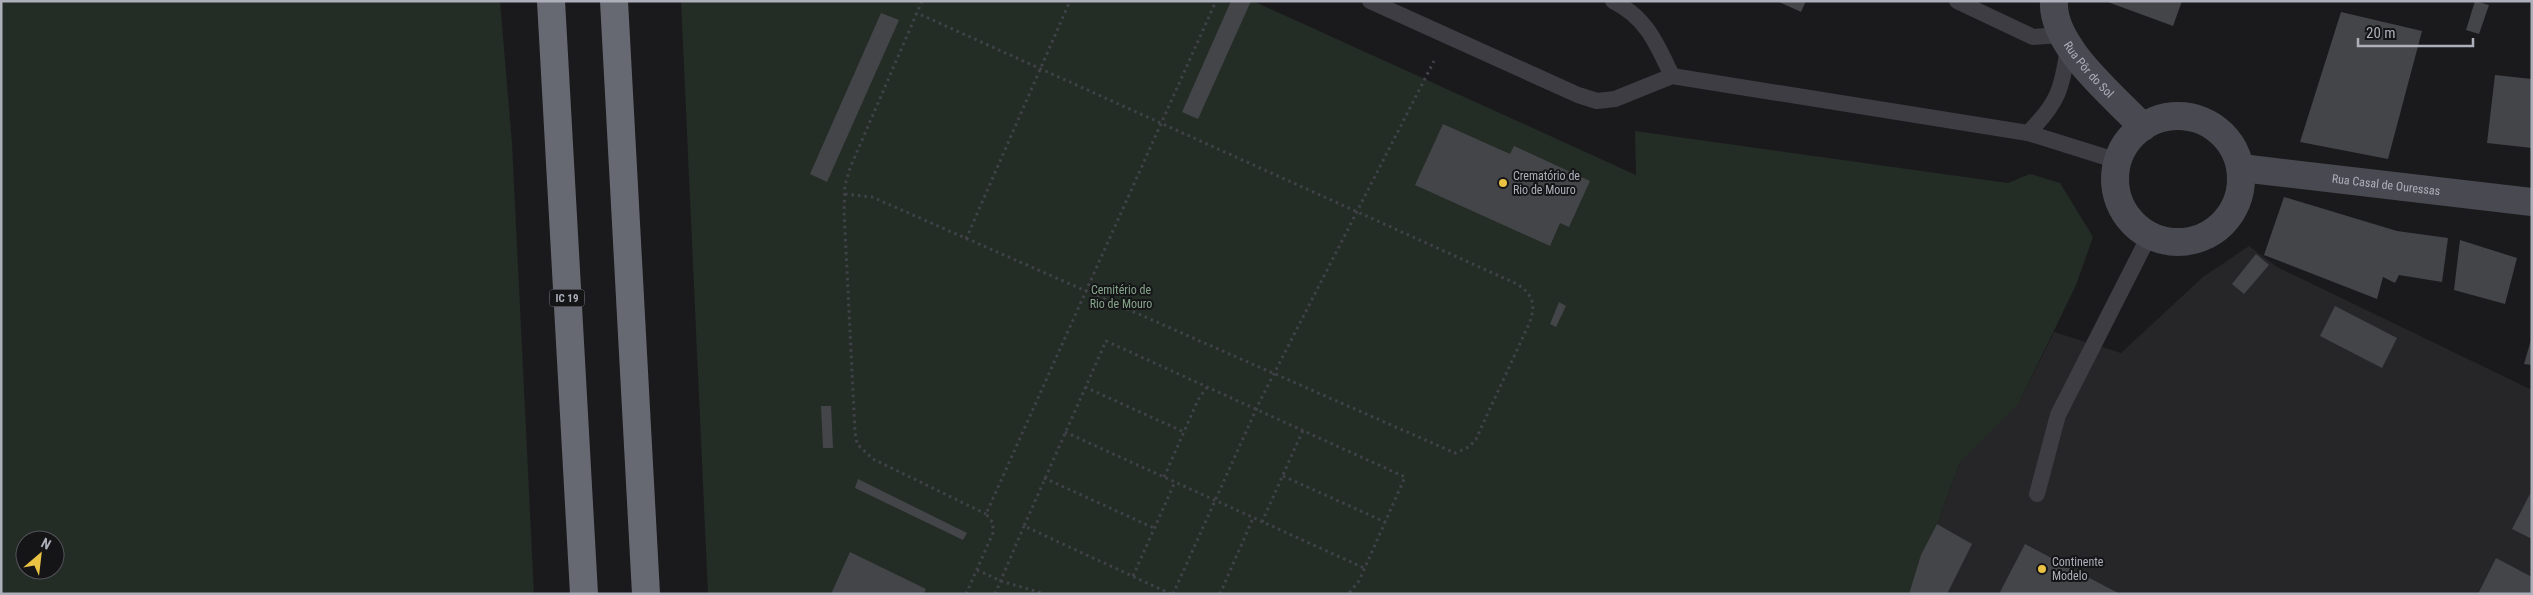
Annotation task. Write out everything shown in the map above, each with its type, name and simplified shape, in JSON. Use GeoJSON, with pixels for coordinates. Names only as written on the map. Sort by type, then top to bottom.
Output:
{"type":"FeatureCollection","features":[{"type":"Feature","properties":{"kind":"highway","name":"IC 19"},"geometry":{"type":"LineString","coordinates":[[551,1],[584,594]]}},
{"type":"Feature","properties":{"kind":"highway"},"geometry":{"type":"LineString","coordinates":[[614,1],[646,594]]}},
{"type":"Feature","properties":{"kind":"street","name":"Rua Pôr do Sol"},"geometry":{"type":"LineString","coordinates":[[2054,1],[2064,42],[2143,126]]}},
{"type":"Feature","properties":{"kind":"street"},"geometry":{"type":"LineString","coordinates":[[2183,116],[2203,121],[2220,132],[2233,148],[2241,168],[2241,188],[2237,201],[2224,225],[2207,236],[2188,242],[2168,242],[2149,236],[2133,224],[2121,207],[2115,188],[2116,168],[2122,149],[2143,126],[2162,118],[2183,116]]}},
{"type":"Feature","properties":{"kind":"street","name":"Rua Casal de Ouressas"},"geometry":{"type":"LineString","coordinates":[[2241,168],[2532,202]]}},
{"type":"Feature","properties":{"kind":"lane"},"geometry":{"type":"LineString","coordinates":[[1370,1],[1578,95],[1597,101],[1615,100],[1672,76],[2028,133],[2118,161]]}},
{"type":"Feature","properties":{"kind":"lane"},"geometry":{"type":"LineString","coordinates":[[1612,1],[1640,18],[1652,34],[1672,76]]}},
{"type":"Feature","properties":{"kind":"lane"},"geometry":{"type":"LineString","coordinates":[[1957,1],[2033,37],[2064,42],[2062,84],[2046,116],[2028,133]]}},
{"type":"Feature","properties":{"kind":"lane"},"geometry":{"type":"LineString","coordinates":[[2036,494],[2058,415],[2149,236]]}},
{"type":"Feature","properties":{"kind":"path"},"geometry":{"type":"LineString","coordinates":[[922,1],[850,168],[845,194],[844,220],[857,444],[873,459],[986,514],[993,523],[993,533],[966,594]]}},
{"type":"Feature","properties":{"kind":"path"},"geometry":{"type":"LineString","coordinates":[[966,239],[1070,1]]}},
{"type":"Feature","properties":{"kind":"path"},"geometry":{"type":"LineString","coordinates":[[986,514],[1216,1]]}},
{"type":"Feature","properties":{"kind":"path"},"geometry":{"type":"LineString","coordinates":[[845,194],[872,197],[1446,451],[1455,453],[1462,451],[1476,439],[1529,324],[1534,307],[1532,298],[1527,290],[1517,284],[917,13]]}},
{"type":"Feature","properties":{"kind":"path"},"geometry":{"type":"LineString","coordinates":[[1024,526],[1172,594],[1257,408],[1447,36]]}},
{"type":"Feature","properties":{"kind":"path"},"geometry":{"type":"LineString","coordinates":[[995,594],[1044,478],[1106,341],[1257,408],[1405,477],[1355,588],[1348,594]]}},
{"type":"Feature","properties":{"kind":"path"},"geometry":{"type":"LineString","coordinates":[[1164,477],[1198,400],[1208,386]]}},
{"type":"Feature","properties":{"kind":"path"},"geometry":{"type":"LineString","coordinates":[[1086,387],[1184,432]]}},
{"type":"Feature","properties":{"kind":"path"},"geometry":{"type":"LineString","coordinates":[[1262,522],[1303,430]]}},
{"type":"Feature","properties":{"kind":"path"},"geometry":{"type":"LineString","coordinates":[[1065,432],[1364,568]]}},
{"type":"Feature","properties":{"kind":"path"},"geometry":{"type":"LineString","coordinates":[[1283,476],[1385,522]]}},
{"type":"Feature","properties":{"kind":"path"},"geometry":{"type":"LineString","coordinates":[[1044,478],[1154,528]]}},
{"type":"Feature","properties":{"kind":"path"},"geometry":{"type":"LineString","coordinates":[[1132,576],[1175,482]]}},
{"type":"Feature","properties":{"kind":"path"},"geometry":{"type":"LineString","coordinates":[[1220,594],[1253,518]]}},
{"type":"Feature","properties":{"kind":"path"},"geometry":{"type":"LineString","coordinates":[[977,570],[1000,581],[1045,594]]}},
{"type":"Feature","properties":{"kind":"shaded area"},"geometry":{"type":"Polygon","coordinates":[[[2249,246],[2277,267],[2532,390],[2532,594],[1912,594],[1960,462],[2019,403],[2054,332],[2121,353],[2203,277],[2249,246]]]}},
{"type":"Feature","properties":{"kind":"green space"},"geometry":{"type":"Polygon","coordinates":[[[1,1],[500,1],[512,143],[534,594],[1,594],[1,1]]]}},
{"type":"Feature","properties":{"kind":"green space","name":"Cemitério de Rio de Mouro"},"geometry":{"type":"Polygon","coordinates":[[[681,1],[1253,1],[1636,175],[1635,131],[2008,183],[2030,174],[2060,183],[2093,237],[2076,285],[2019,403],[1960,462],[1912,594],[708,594],[681,1]]]}},
{"type":"Feature","properties":{"kind":"building"},"geometry":{"type":"Polygon","coordinates":[[[1231,1],[1251,1],[1198,119],[1182,112],[1231,1]]]}},
{"type":"Feature","properties":{"kind":"building"},"geometry":{"type":"Polygon","coordinates":[[[1777,1],[1806,1],[1801,12],[1777,1]]]}},
{"type":"Feature","properties":{"kind":"building"},"geometry":{"type":"Polygon","coordinates":[[[2105,1],[2182,1],[2173,26],[2105,1]]]}},
{"type":"Feature","properties":{"kind":"building"},"geometry":{"type":"Polygon","coordinates":[[[2475,1],[2489,5],[2479,34],[2466,30],[2475,1]]]}},
{"type":"Feature","properties":{"kind":"building"},"geometry":{"type":"Polygon","coordinates":[[[2341,12],[2422,31],[2388,159],[2300,142],[2341,12]]]}},
{"type":"Feature","properties":{"kind":"building"},"geometry":{"type":"Polygon","coordinates":[[[881,13],[899,20],[827,182],[810,174],[881,13]]]}},
{"type":"Feature","properties":{"kind":"building"},"geometry":{"type":"Polygon","coordinates":[[[2495,75],[2532,79],[2532,148],[2487,143],[2495,75]]]}},
{"type":"Feature","properties":{"kind":"building","name":"Crematório de Rio de Mouro"},"geometry":{"type":"Polygon","coordinates":[[[1443,124],[1510,154],[1514,146],[1590,181],[1569,227],[1560,223],[1550,246],[1415,185],[1443,124]]]}},
{"type":"Feature","properties":{"kind":"building"},"geometry":{"type":"Polygon","coordinates":[[[2284,197],[2397,231],[2448,238],[2442,282],[2399,275],[2395,283],[2383,277],[2377,299],[2264,255],[2284,197]]]}},
{"type":"Feature","properties":{"kind":"building"},"geometry":{"type":"Polygon","coordinates":[[[2460,240],[2517,258],[2505,304],[2454,290],[2460,240]]]}},
{"type":"Feature","properties":{"kind":"building"},"geometry":{"type":"Polygon","coordinates":[[[2256,254],[2269,265],[2244,294],[2232,284],[2256,254]]]}},
{"type":"Feature","properties":{"kind":"building"},"geometry":{"type":"Polygon","coordinates":[[[1559,302],[1566,306],[1556,327],[1550,324],[1559,302]]]}},
{"type":"Feature","properties":{"kind":"building"},"geometry":{"type":"Polygon","coordinates":[[[2335,306],[2397,338],[2382,368],[2320,336],[2335,306]]]}},
{"type":"Feature","properties":{"kind":"building"},"geometry":{"type":"Polygon","coordinates":[[[2532,340],[2532,365],[2524,364],[2532,340]]]}},
{"type":"Feature","properties":{"kind":"building"},"geometry":{"type":"Polygon","coordinates":[[[821,406],[831,406],[833,448],[823,448],[821,406]]]}},
{"type":"Feature","properties":{"kind":"building"},"geometry":{"type":"Polygon","coordinates":[[[858,479],[967,533],[963,540],[855,488],[858,479]]]}},
{"type":"Feature","properties":{"kind":"building"},"geometry":{"type":"Polygon","coordinates":[[[2532,490],[2532,539],[2512,529],[2532,490]]]}},
{"type":"Feature","properties":{"kind":"building"},"geometry":{"type":"Polygon","coordinates":[[[1937,524],[1972,544],[1947,594],[1909,594],[1921,555],[1937,524]]]}},
{"type":"Feature","properties":{"kind":"building","name":"Continente Modelo"},"geometry":{"type":"Polygon","coordinates":[[[2025,544],[2120,594],[1999,594],[2025,544]]]}},
{"type":"Feature","properties":{"kind":"building"},"geometry":{"type":"Polygon","coordinates":[[[850,552],[926,589],[924,594],[831,594],[850,552]]]}},
{"type":"Feature","properties":{"kind":"building"},"geometry":{"type":"Polygon","coordinates":[[[2496,558],[2532,577],[2532,594],[2478,594],[2496,558]]]}},
{"type":"Feature","properties":{"kind":"place","name":"Crematório de Rio de Mouro"},"geometry":{"type":"Point","coordinates":[1503,183]}},
{"type":"Feature","properties":{"kind":"place","name":"Continente Modelo"},"geometry":{"type":"Point","coordinates":[2042,569]}}]}
